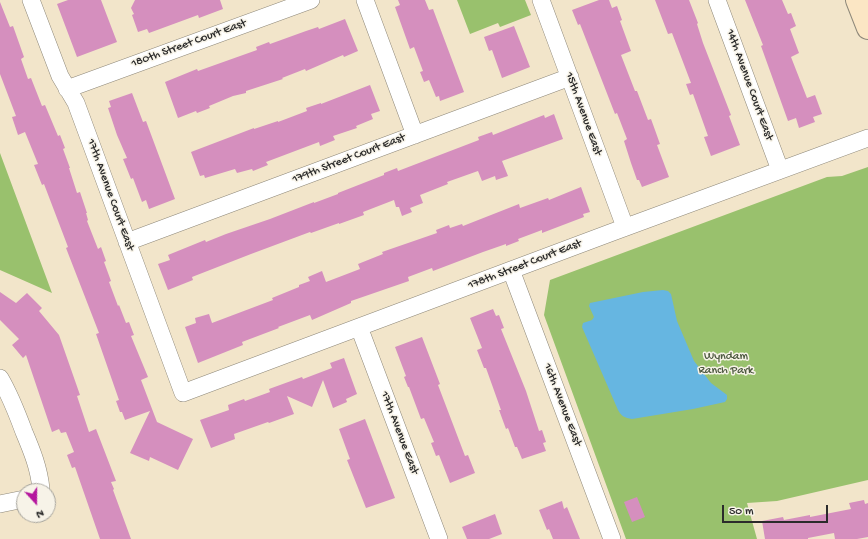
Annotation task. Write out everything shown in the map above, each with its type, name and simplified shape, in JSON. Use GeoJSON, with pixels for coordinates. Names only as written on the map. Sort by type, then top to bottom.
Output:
{"type":"FeatureCollection","features":[{"type":"Feature","properties":{"kind":"street","name":"17th Avenue Court East"},"geometry":{"type":"LineString","coordinates":[[31,0],[60,76],[76,103],[183,393]]}},
{"type":"Feature","properties":{"kind":"street","name":"180th Street Court East"},"geometry":{"type":"LineString","coordinates":[[68,89],[311,0]]}},
{"type":"Feature","properties":{"kind":"street"},"geometry":{"type":"LineString","coordinates":[[365,0],[415,135]]}},
{"type":"Feature","properties":{"kind":"street","name":"15th Avenue East"},"geometry":{"type":"LineString","coordinates":[[541,0],[625,227]]}},
{"type":"Feature","properties":{"kind":"street","name":"14th Avenue Court East"},"geometry":{"type":"LineString","coordinates":[[717,0],[780,170]]}},
{"type":"Feature","properties":{"kind":"street"},"geometry":{"type":"LineString","coordinates":[[857,0],[868,28]]}},
{"type":"Feature","properties":{"kind":"street","name":"179th Street Court East"},"geometry":{"type":"LineString","coordinates":[[127,242],[570,77]]}},
{"type":"Feature","properties":{"kind":"street","name":"178th Street Court East"},"geometry":{"type":"LineString","coordinates":[[183,393],[625,227],[868,138]]}},
{"type":"Feature","properties":{"kind":"street","name":"16th Avenue East"},"geometry":{"type":"LineString","coordinates":[[511,270],[612,539]]}},
{"type":"Feature","properties":{"kind":"street","name":"17th Avenue East"},"geometry":{"type":"LineString","coordinates":[[359,327],[439,539]]}},
{"type":"Feature","properties":{"kind":"street"},"geometry":{"type":"LineString","coordinates":[[0,378],[10,396],[35,460],[40,475],[41,483]]}},
{"type":"Feature","properties":{"kind":"street"},"geometry":{"type":"LineString","coordinates":[[0,504],[16,501]]}},
{"type":"Feature","properties":{"kind":"green space"},"geometry":{"type":"Polygon","coordinates":[[[457,0],[525,0],[531,15],[500,27],[498,23],[470,34],[457,0]]]}},
{"type":"Feature","properties":{"kind":"green space"},"geometry":{"type":"Polygon","coordinates":[[[0,153],[52,293],[0,270],[0,153]]]}},
{"type":"Feature","properties":{"kind":"green space","name":"Wyndam Ranch Park"},"geometry":{"type":"Polygon","coordinates":[[[868,167],[868,480],[777,501],[747,503],[757,539],[626,539],[544,315],[550,280],[827,177],[842,176],[868,167]]]}},
{"type":"Feature","properties":{"kind":"water"},"geometry":{"type":"Polygon","coordinates":[[[668,291],[671,294],[677,321],[694,361],[711,383],[727,395],[727,399],[725,402],[693,409],[632,419],[627,418],[618,410],[582,327],[583,323],[592,320],[594,317],[589,306],[590,303],[643,292],[668,291]]]}},
{"type":"Feature","properties":{"kind":"building"},"geometry":{"type":"Polygon","coordinates":[[[68,0],[101,0],[117,42],[77,57],[57,4],[68,0]]]}},
{"type":"Feature","properties":{"kind":"building"},"geometry":{"type":"Polygon","coordinates":[[[135,0],[220,0],[223,9],[199,18],[198,15],[149,33],[147,29],[138,32],[131,8],[135,0]]]}},
{"type":"Feature","properties":{"kind":"building"},"geometry":{"type":"Polygon","coordinates":[[[398,0],[425,0],[429,10],[433,9],[464,92],[440,101],[439,96],[436,97],[429,80],[424,82],[420,72],[423,71],[414,47],[410,49],[395,7],[400,5],[398,0]]]}},
{"type":"Feature","properties":{"kind":"building"},"geometry":{"type":"Polygon","coordinates":[[[599,0],[609,0],[612,8],[617,6],[622,20],[620,21],[631,51],[621,55],[648,120],[651,119],[660,144],[657,145],[669,177],[642,187],[639,180],[637,180],[631,163],[624,141],[627,139],[617,113],[615,114],[580,24],[578,25],[572,10],[599,0]]]}},
{"type":"Feature","properties":{"kind":"building"},"geometry":{"type":"Polygon","coordinates":[[[655,0],[689,0],[698,23],[697,24],[703,43],[731,115],[729,116],[740,145],[711,156],[704,137],[708,136],[693,94],[690,95],[686,84],[691,83],[672,33],[668,34],[655,0]]]}},
{"type":"Feature","properties":{"kind":"building"},"geometry":{"type":"Polygon","coordinates":[[[745,0],[782,0],[788,14],[791,13],[796,26],[790,29],[799,53],[791,57],[807,98],[815,95],[822,114],[813,117],[815,122],[799,128],[796,118],[788,121],[761,46],[763,45],[745,0]]]}},
{"type":"Feature","properties":{"kind":"building"},"geometry":{"type":"Polygon","coordinates":[[[0,2],[10,27],[13,26],[24,57],[21,59],[28,79],[31,78],[42,106],[45,105],[58,136],[60,135],[65,148],[63,149],[77,193],[80,192],[87,213],[87,221],[98,249],[101,247],[106,261],[104,262],[111,281],[109,282],[126,323],[129,322],[134,335],[131,336],[148,377],[141,380],[157,422],[193,439],[178,470],[150,457],[149,461],[130,453],[150,411],[125,420],[122,412],[120,412],[116,401],[119,400],[96,334],[99,333],[66,248],[68,247],[44,184],[42,185],[34,165],[38,164],[25,132],[18,135],[12,117],[16,116],[0,74],[0,2]]]}},
{"type":"Feature","properties":{"kind":"building"},"geometry":{"type":"Polygon","coordinates":[[[345,19],[358,51],[344,57],[343,55],[306,71],[305,69],[282,78],[283,79],[246,91],[246,93],[233,96],[209,106],[210,108],[197,113],[196,111],[178,118],[165,82],[197,69],[198,71],[257,50],[256,47],[269,42],[270,44],[318,27],[319,29],[345,19]]]}},
{"type":"Feature","properties":{"kind":"building"},"geometry":{"type":"Polygon","coordinates":[[[514,26],[530,67],[502,78],[492,50],[489,51],[484,37],[514,26]]]}},
{"type":"Feature","properties":{"kind":"building"},"geometry":{"type":"Polygon","coordinates":[[[370,85],[380,111],[371,114],[373,119],[356,126],[357,128],[333,136],[335,140],[320,146],[319,142],[266,162],[268,165],[253,171],[252,169],[237,173],[235,169],[205,178],[204,175],[200,176],[191,152],[254,128],[278,122],[307,111],[306,108],[321,104],[370,85]]]}},
{"type":"Feature","properties":{"kind":"building"},"geometry":{"type":"Polygon","coordinates":[[[132,93],[143,122],[146,121],[175,199],[149,209],[146,200],[142,202],[133,178],[131,179],[123,159],[127,158],[108,108],[111,107],[109,101],[132,93]]]}},
{"type":"Feature","properties":{"kind":"building"},"geometry":{"type":"Polygon","coordinates":[[[554,114],[563,139],[502,161],[508,176],[496,180],[495,176],[482,181],[478,171],[447,182],[448,184],[420,195],[423,203],[410,208],[412,212],[402,216],[399,207],[396,207],[394,200],[363,212],[364,215],[311,233],[310,232],[192,277],[193,280],[168,290],[158,264],[170,260],[168,255],[205,240],[206,242],[338,194],[397,168],[398,171],[479,140],[478,137],[492,132],[493,135],[544,115],[545,118],[554,114]]]}},
{"type":"Feature","properties":{"kind":"building"},"geometry":{"type":"Polygon","coordinates":[[[581,187],[590,212],[583,214],[584,217],[542,233],[542,230],[518,239],[519,241],[506,246],[506,244],[433,271],[432,268],[408,277],[409,281],[351,301],[351,303],[312,320],[310,315],[278,327],[279,328],[242,342],[243,345],[198,363],[185,327],[196,323],[195,318],[209,314],[212,323],[273,300],[272,298],[310,281],[308,277],[322,271],[326,282],[360,269],[358,264],[383,254],[382,252],[437,233],[436,230],[449,225],[450,228],[462,224],[463,226],[519,204],[520,208],[548,198],[549,200],[581,187]]]}},
{"type":"Feature","properties":{"kind":"building"},"geometry":{"type":"Polygon","coordinates":[[[0,292],[16,303],[27,293],[42,308],[39,311],[59,335],[80,395],[77,396],[89,432],[96,429],[116,481],[111,482],[114,489],[113,490],[131,539],[100,539],[75,467],[72,468],[67,455],[74,452],[66,432],[61,433],[59,429],[52,432],[26,355],[23,358],[12,345],[19,339],[0,320],[0,292]]]}},
{"type":"Feature","properties":{"kind":"building"},"geometry":{"type":"Polygon","coordinates":[[[493,309],[496,316],[499,315],[504,328],[501,329],[526,391],[539,431],[542,430],[546,442],[543,443],[546,451],[522,459],[517,447],[515,447],[508,428],[506,429],[486,368],[484,368],[477,350],[482,348],[470,318],[493,309]]]}},
{"type":"Feature","properties":{"kind":"building"},"geometry":{"type":"Polygon","coordinates":[[[422,337],[440,384],[438,385],[465,456],[468,455],[475,473],[450,483],[439,455],[436,456],[431,443],[434,442],[424,418],[421,419],[408,387],[404,377],[406,376],[395,347],[422,337]]]}},
{"type":"Feature","properties":{"kind":"building"},"geometry":{"type":"Polygon","coordinates":[[[344,358],[357,394],[346,399],[347,402],[333,408],[323,380],[312,407],[287,396],[294,414],[234,434],[235,439],[211,448],[200,420],[229,410],[228,405],[244,399],[245,401],[270,392],[269,389],[302,377],[303,379],[332,368],[330,363],[344,358]]]}},
{"type":"Feature","properties":{"kind":"building"},"geometry":{"type":"Polygon","coordinates":[[[365,419],[395,498],[366,508],[347,460],[350,459],[339,429],[365,419]]]}},
{"type":"Feature","properties":{"kind":"building"},"geometry":{"type":"Polygon","coordinates":[[[637,497],[645,517],[632,522],[624,502],[637,497]]]}},
{"type":"Feature","properties":{"kind":"building"},"geometry":{"type":"Polygon","coordinates":[[[864,500],[865,504],[868,503],[868,537],[857,539],[835,539],[834,533],[808,539],[765,539],[762,521],[783,517],[784,520],[810,515],[810,517],[851,509],[849,503],[864,500]]]}},
{"type":"Feature","properties":{"kind":"building"},"geometry":{"type":"Polygon","coordinates":[[[562,501],[564,509],[567,507],[580,539],[553,539],[549,529],[547,530],[539,510],[562,501]]]}},
{"type":"Feature","properties":{"kind":"building"},"geometry":{"type":"Polygon","coordinates":[[[495,514],[502,534],[489,539],[467,539],[462,527],[495,514]]]}}]}
